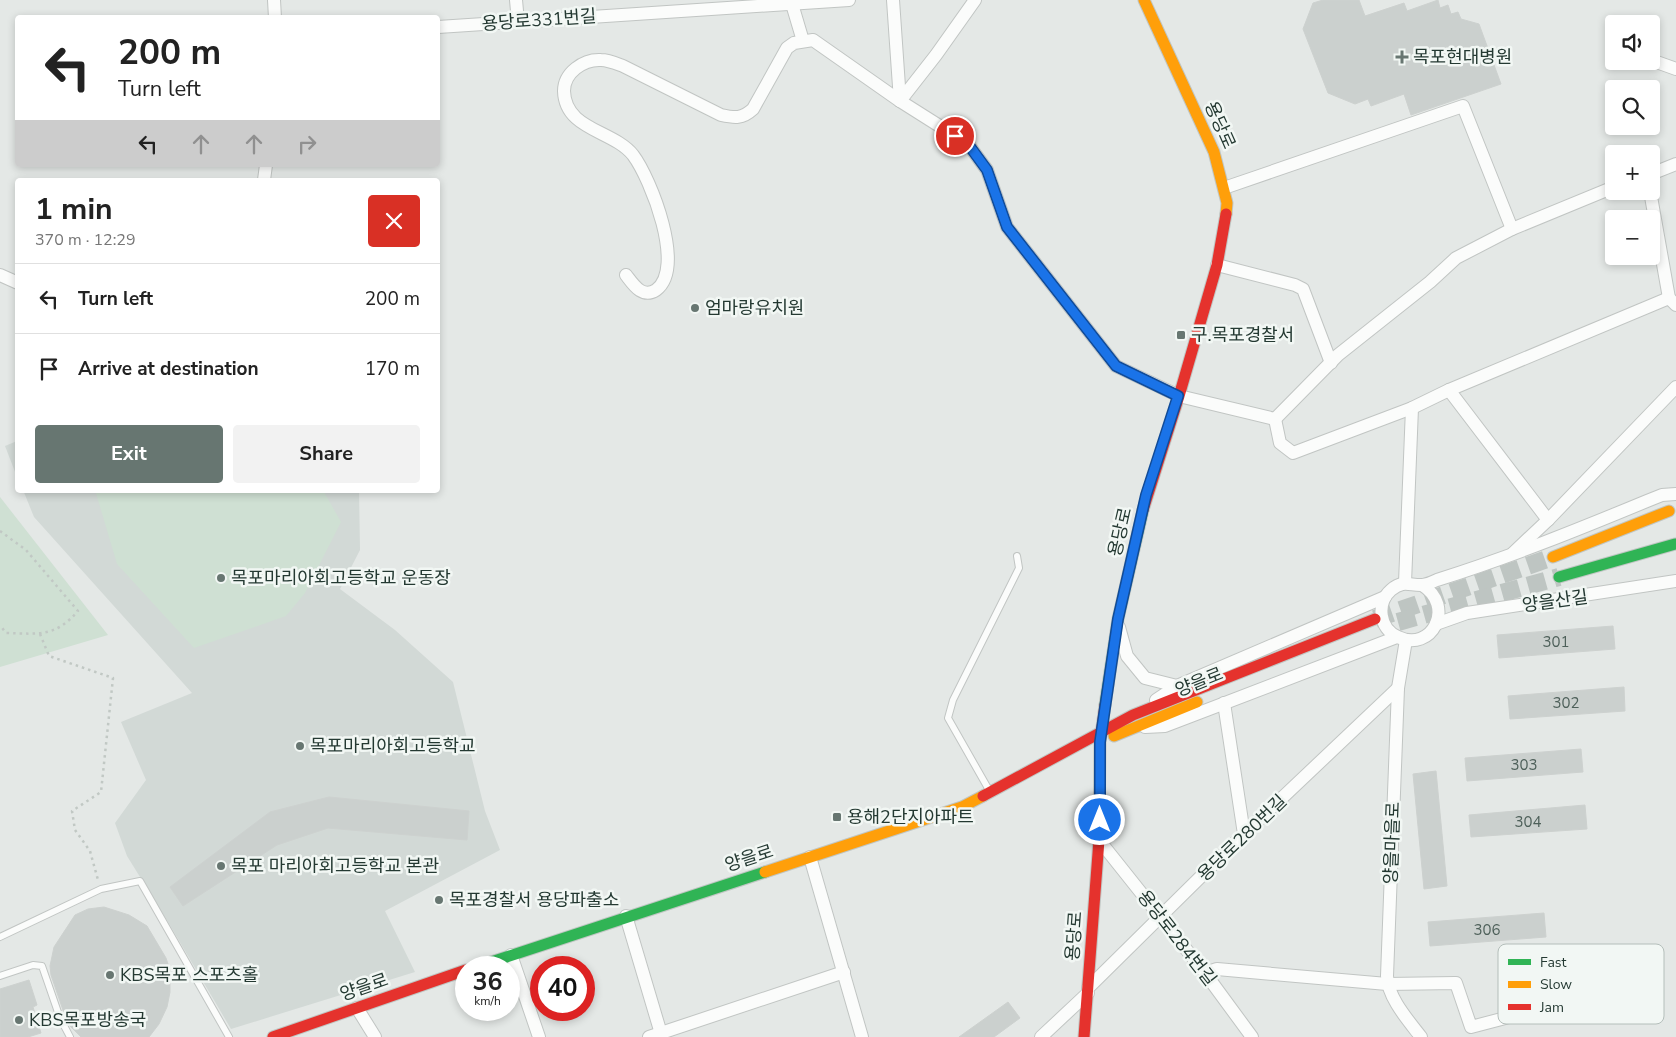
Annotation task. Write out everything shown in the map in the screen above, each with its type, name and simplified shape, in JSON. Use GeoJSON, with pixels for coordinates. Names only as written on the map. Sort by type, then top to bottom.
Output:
{"type":"FeatureCollection","features":[{"type":"Feature","properties":{"kind":"street"},"geometry":{"type":"LineString","coordinates":[[274,0],[275,15]]}},
{"type":"Feature","properties":{"kind":"street"},"geometry":{"type":"LineString","coordinates":[[516,0],[518,22]]}},
{"type":"Feature","properties":{"kind":"street","name":"용당로331번길"},"geometry":{"type":"LineString","coordinates":[[440,27],[518,22],[702,5],[792,4],[826,0],[849,0]]}},
{"type":"Feature","properties":{"kind":"street"},"geometry":{"type":"LineString","coordinates":[[893,0],[900,101]]}},
{"type":"Feature","properties":{"kind":"street"},"geometry":{"type":"LineString","coordinates":[[900,101],[936,56],[975,0]]}},
{"type":"Feature","properties":{"kind":"street","name":"용당로"},"geometry":{"type":"LineString","coordinates":[[1084,1037],[1099,840],[1100,742],[1118,619],[1146,495],[1217,265],[1226,215],[1224,188],[1214,152],[1144,0]]}},
{"type":"Feature","properties":{"kind":"street"},"geometry":{"type":"LineString","coordinates":[[792,4],[803,41]]}},
{"type":"Feature","properties":{"kind":"street"},"geometry":{"type":"LineString","coordinates":[[626,275],[638,290],[644,292],[653,291],[663,282],[667,266],[667,249],[659,211],[647,178],[633,156],[620,143],[582,124],[568,110],[564,87],[570,74],[575,69],[592,61],[608,61],[622,66],[721,115],[736,118],[745,116],[753,109],[787,48],[794,43],[812,40],[900,101],[968,144],[987,170],[1007,227],[1116,366],[1178,396],[1275,419]]}},
{"type":"Feature","properties":{"kind":"street"},"geometry":{"type":"LineString","coordinates":[[1660,64],[1676,70]]}},
{"type":"Feature","properties":{"kind":"street"},"geometry":{"type":"LineString","coordinates":[[1224,188],[1462,106],[1512,229]]}},
{"type":"Feature","properties":{"kind":"street"},"geometry":{"type":"LineString","coordinates":[[1660,170],[1676,164]]}},
{"type":"Feature","properties":{"kind":"street"},"geometry":{"type":"LineString","coordinates":[[1275,419],[1331,363],[1430,282],[1456,258],[1512,229],[1605,191]]}},
{"type":"Feature","properties":{"kind":"street"},"geometry":{"type":"LineString","coordinates":[[1275,419],[1280,443],[1293,453],[1412,408],[1449,390],[1672,302],[1652,200]]}},
{"type":"Feature","properties":{"kind":"street"},"geometry":{"type":"LineString","coordinates":[[1217,265],[1295,285],[1302,289],[1331,363]]}},
{"type":"Feature","properties":{"kind":"street"},"geometry":{"type":"LineString","coordinates":[[0,275],[15,281]]}},
{"type":"Feature","properties":{"kind":"street"},"geometry":{"type":"LineString","coordinates":[[1509,557],[1548,520],[1676,387]]}},
{"type":"Feature","properties":{"kind":"street"},"geometry":{"type":"LineString","coordinates":[[1449,390],[1548,520]]}},
{"type":"Feature","properties":{"kind":"street"},"geometry":{"type":"LineString","coordinates":[[1405,583],[1412,408]]}},
{"type":"Feature","properties":{"kind":"street"},"geometry":{"type":"LineString","coordinates":[[1422,585],[1509,557],[1654,498],[1676,494]]}},
{"type":"Feature","properties":{"kind":"street"},"geometry":{"type":"LineString","coordinates":[[1553,557],[1669,511]]}},
{"type":"Feature","properties":{"kind":"street"},"geometry":{"type":"LineString","coordinates":[[1559,577],[1675,544]]}},
{"type":"Feature","properties":{"kind":"street","name":"양을산길"},"geometry":{"type":"LineString","coordinates":[[1436,624],[1467,613],[1676,582]]}},
{"type":"Feature","properties":{"kind":"street"},"geometry":{"type":"LineString","coordinates":[[1134,721],[1178,686],[1385,597],[1397,586],[1405,583],[1422,585],[1429,589],[1437,602],[1439,617],[1436,624],[1426,636],[1415,640],[1401,638],[1389,632],[1381,615],[1385,597]]}},
{"type":"Feature","properties":{"kind":"street"},"geometry":{"type":"LineString","coordinates":[[1118,619],[1127,656],[1145,678],[1178,686]]}},
{"type":"Feature","properties":{"kind":"street","name":"양을로"},"geometry":{"type":"LineString","coordinates":[[508,956],[962,806],[1102,730],[1134,721],[1378,623]]}},
{"type":"Feature","properties":{"kind":"street"},"geometry":{"type":"LineString","coordinates":[[1134,721],[1165,726],[1401,638]]}},
{"type":"Feature","properties":{"kind":"street","name":"양을마을로"},"geometry":{"type":"LineString","coordinates":[[1387,984],[1401,638]]}},
{"type":"Feature","properties":{"kind":"street","name":"용당로280번길"},"geometry":{"type":"LineString","coordinates":[[1041,1037],[1244,834],[1398,688]]}},
{"type":"Feature","properties":{"kind":"street"},"geometry":{"type":"LineString","coordinates":[[1224,703],[1244,834]]}},
{"type":"Feature","properties":{"kind":"street","name":"양을로"},"geometry":{"type":"LineString","coordinates":[[1030,769],[1100,742],[1134,721]]}},
{"type":"Feature","properties":{"kind":"street","name":"용당로284번길"},"geometry":{"type":"LineString","coordinates":[[1099,840],[1205,972],[1252,1037]]}},
{"type":"Feature","properties":{"kind":"street"},"geometry":{"type":"LineString","coordinates":[[810,857],[862,1037]]}},
{"type":"Feature","properties":{"kind":"street"},"geometry":{"type":"LineString","coordinates":[[626,916],[658,1036],[844,972]]}},
{"type":"Feature","properties":{"kind":"street"},"geometry":{"type":"LineString","coordinates":[[511,955],[539,1037]]}},
{"type":"Feature","properties":{"kind":"street"},"geometry":{"type":"LineString","coordinates":[[1205,972],[1217,969],[1387,984],[1456,983],[1471,1027],[1498,1020]]}},
{"type":"Feature","properties":{"kind":"street","name":"양을로"},"geometry":{"type":"LineString","coordinates":[[273,1037],[300,1033],[358,1008],[455,974]]}},
{"type":"Feature","properties":{"kind":"street"},"geometry":{"type":"LineString","coordinates":[[1387,984],[1407,1019],[1421,1037]]}},
{"type":"Feature","properties":{"kind":"street"},"geometry":{"type":"LineString","coordinates":[[358,1008],[375,1037]]}},
{"type":"Feature","properties":{"kind":"lane"},"geometry":{"type":"LineString","coordinates":[[990,791],[948,718],[953,700],[1019,568],[1017,556]]}},
{"type":"Feature","properties":{"kind":"lane"},"geometry":{"type":"LineString","coordinates":[[0,937],[101,890],[140,881],[229,1037]]}},
{"type":"Feature","properties":{"kind":"lane"},"geometry":{"type":"LineString","coordinates":[[0,976],[33,965],[42,966],[60,1018],[70,1037]]}},
{"type":"Feature","properties":{"kind":"path"},"geometry":{"type":"LineString","coordinates":[[0,530],[26,550],[78,611],[66,625],[40,634],[6,633],[0,625]]}},
{"type":"Feature","properties":{"kind":"path"},"geometry":{"type":"LineString","coordinates":[[40,634],[49,656],[114,678],[102,792],[72,811],[74,830],[90,851],[101,890]]}},
{"type":"Feature","properties":{"kind":"shaded area"},"geometry":{"type":"Polygon","coordinates":[[[15,442],[15,472],[5,446],[15,442]]]}},
{"type":"Feature","properties":{"kind":"shaded area","name":"목포마리아회고등학교"},"geometry":{"type":"Polygon","coordinates":[[[24,493],[359,493],[360,550],[340,589],[395,630],[453,682],[485,811],[500,850],[385,911],[415,972],[231,1029],[127,856],[115,823],[146,780],[121,722],[192,693],[34,517],[24,493]]]}},
{"type":"Feature","properties":{"kind":"green space","name":"목포마리아회고등학교 운동장"},"geometry":{"type":"Polygon","coordinates":[[[96,493],[325,493],[341,522],[305,593],[286,616],[194,648],[117,564],[96,493]]]}},
{"type":"Feature","properties":{"kind":"green space"},"geometry":{"type":"Polygon","coordinates":[[[0,497],[108,635],[0,667],[0,497]]]}},
{"type":"Feature","properties":{"kind":"building","name":"목포현대병원"},"geometry":{"type":"Polygon","coordinates":[[[1323,0],[1359,0],[1365,16],[1404,3],[1407,11],[1438,0],[1440,8],[1448,5],[1451,14],[1458,12],[1461,19],[1479,24],[1501,84],[1411,115],[1404,94],[1371,106],[1368,99],[1355,104],[1328,93],[1303,29],[1313,3],[1323,0]]]}},
{"type":"Feature","properties":{"kind":"building"},"geometry":{"type":"Polygon","coordinates":[[[1613,626],[1615,649],[1499,658],[1497,635],[1613,626]]]}},
{"type":"Feature","properties":{"kind":"building"},"geometry":{"type":"Polygon","coordinates":[[[1624,687],[1625,711],[1510,719],[1508,696],[1624,687]]]}},
{"type":"Feature","properties":{"kind":"building"},"geometry":{"type":"Polygon","coordinates":[[[1581,749],[1583,772],[1467,781],[1465,758],[1581,749]]]}},
{"type":"Feature","properties":{"kind":"building"},"geometry":{"type":"Polygon","coordinates":[[[1436,771],[1447,886],[1424,889],[1413,774],[1436,771]]]}},
{"type":"Feature","properties":{"kind":"building","name":"목포 마리아회고등학교 본관"},"geometry":{"type":"Polygon","coordinates":[[[329,797],[469,811],[467,840],[328,828],[277,845],[183,906],[170,887],[270,812],[329,797]]]}},
{"type":"Feature","properties":{"kind":"building"},"geometry":{"type":"Polygon","coordinates":[[[1585,805],[1587,829],[1471,837],[1469,815],[1585,805]]]}},
{"type":"Feature","properties":{"kind":"building","name":"KBS목포 스포츠홀"},"geometry":{"type":"Polygon","coordinates":[[[104,907],[129,915],[147,926],[166,958],[170,970],[170,992],[167,1007],[159,1024],[149,1037],[81,1037],[69,1025],[65,1016],[51,975],[50,966],[54,947],[75,915],[88,909],[104,907]]]}},
{"type":"Feature","properties":{"kind":"building"},"geometry":{"type":"Polygon","coordinates":[[[1544,913],[1546,937],[1430,946],[1428,922],[1544,913]]]}},
{"type":"Feature","properties":{"kind":"building","name":"KBS목포방송국"},"geometry":{"type":"Polygon","coordinates":[[[29,980],[37,1005],[33,1007],[41,1033],[28,1037],[0,1037],[0,989],[29,980]]]}},
{"type":"Feature","properties":{"kind":"building"},"geometry":{"type":"Polygon","coordinates":[[[1008,1002],[1020,1018],[994,1037],[959,1037],[1008,1002]]]}},
{"type":"Feature","properties":{"kind":"tunnel"},"geometry":{"type":"LineString","coordinates":[[1375,619],[1553,557]]}},
{"type":"Feature","properties":{"kind":"tunnel"},"geometry":{"type":"LineString","coordinates":[[1398,622],[1559,577]]}},
{"type":"Feature","properties":{"kind":"traffic: fast"},"geometry":{"type":"LineString","coordinates":[[1105,705],[1118,619],[1143,510]]}},
{"type":"Feature","properties":{"kind":"traffic: fast"},"geometry":{"type":"LineString","coordinates":[[1559,577],[1675,544]]}},
{"type":"Feature","properties":{"kind":"traffic: fast"},"geometry":{"type":"LineString","coordinates":[[510,956],[765,872]]}},
{"type":"Feature","properties":{"kind":"traffic: slow"},"geometry":{"type":"LineString","coordinates":[[1144,0],[1214,152],[1227,203],[1226,214]]}},
{"type":"Feature","properties":{"kind":"traffic: slow"},"geometry":{"type":"LineString","coordinates":[[1553,557],[1669,511]]}},
{"type":"Feature","properties":{"kind":"traffic: slow"},"geometry":{"type":"LineString","coordinates":[[1114,736],[1197,702]]}},
{"type":"Feature","properties":{"kind":"traffic: slow"},"geometry":{"type":"LineString","coordinates":[[765,872],[962,807],[983,796]]}},
{"type":"Feature","properties":{"kind":"traffic: jam"},"geometry":{"type":"LineString","coordinates":[[1143,510],[1179,396],[1217,265],[1226,214]]}},
{"type":"Feature","properties":{"kind":"traffic: jam"},"geometry":{"type":"LineString","coordinates":[[983,796],[1133,715],[1375,619]]}},
{"type":"Feature","properties":{"kind":"traffic: jam"},"geometry":{"type":"LineString","coordinates":[[1084,1037],[1099,840],[1100,742],[1105,705]]}},
{"type":"Feature","properties":{"kind":"traffic: jam"},"geometry":{"type":"LineString","coordinates":[[273,1037],[455,974]]}},
{"type":"Feature","properties":{"kind":"place","name":"목포현대병원"},"geometry":{"type":"Point","coordinates":[1402,57]}},
{"type":"Feature","properties":{"kind":"place","name":"엄마랑유치원"},"geometry":{"type":"Point","coordinates":[695,308]}},
{"type":"Feature","properties":{"kind":"place","name":"구.목포경찰서"},"geometry":{"type":"Point","coordinates":[1181,335]}},
{"type":"Feature","properties":{"kind":"place","name":"목포마리아회고등학교 운동장"},"geometry":{"type":"Point","coordinates":[221,578]}},
{"type":"Feature","properties":{"kind":"place","name":"목포마리아회고등학교"},"geometry":{"type":"Point","coordinates":[300,746]}},
{"type":"Feature","properties":{"kind":"place","name":"용해2단지아파트"},"geometry":{"type":"Point","coordinates":[837,817]}},
{"type":"Feature","properties":{"kind":"place","name":"목포 마리아회고등학교 본관"},"geometry":{"type":"Point","coordinates":[221,866]}},
{"type":"Feature","properties":{"kind":"place","name":"목포경찰서 용당파출소"},"geometry":{"type":"Point","coordinates":[439,900]}},
{"type":"Feature","properties":{"kind":"place","name":"KBS목포 스포츠홀"},"geometry":{"type":"Point","coordinates":[110,975]}},
{"type":"Feature","properties":{"kind":"place","name":"KBS목포방송국"},"geometry":{"type":"Point","coordinates":[19,1020]}},
{"type":"Feature","properties":{"kind":"route"},"geometry":{"type":"LineString","coordinates":[[955,136],[968,144],[987,170],[1007,227],[1116,366],[1178,396],[1146,495],[1118,619],[1100,742],[1100,820]]}}]}
